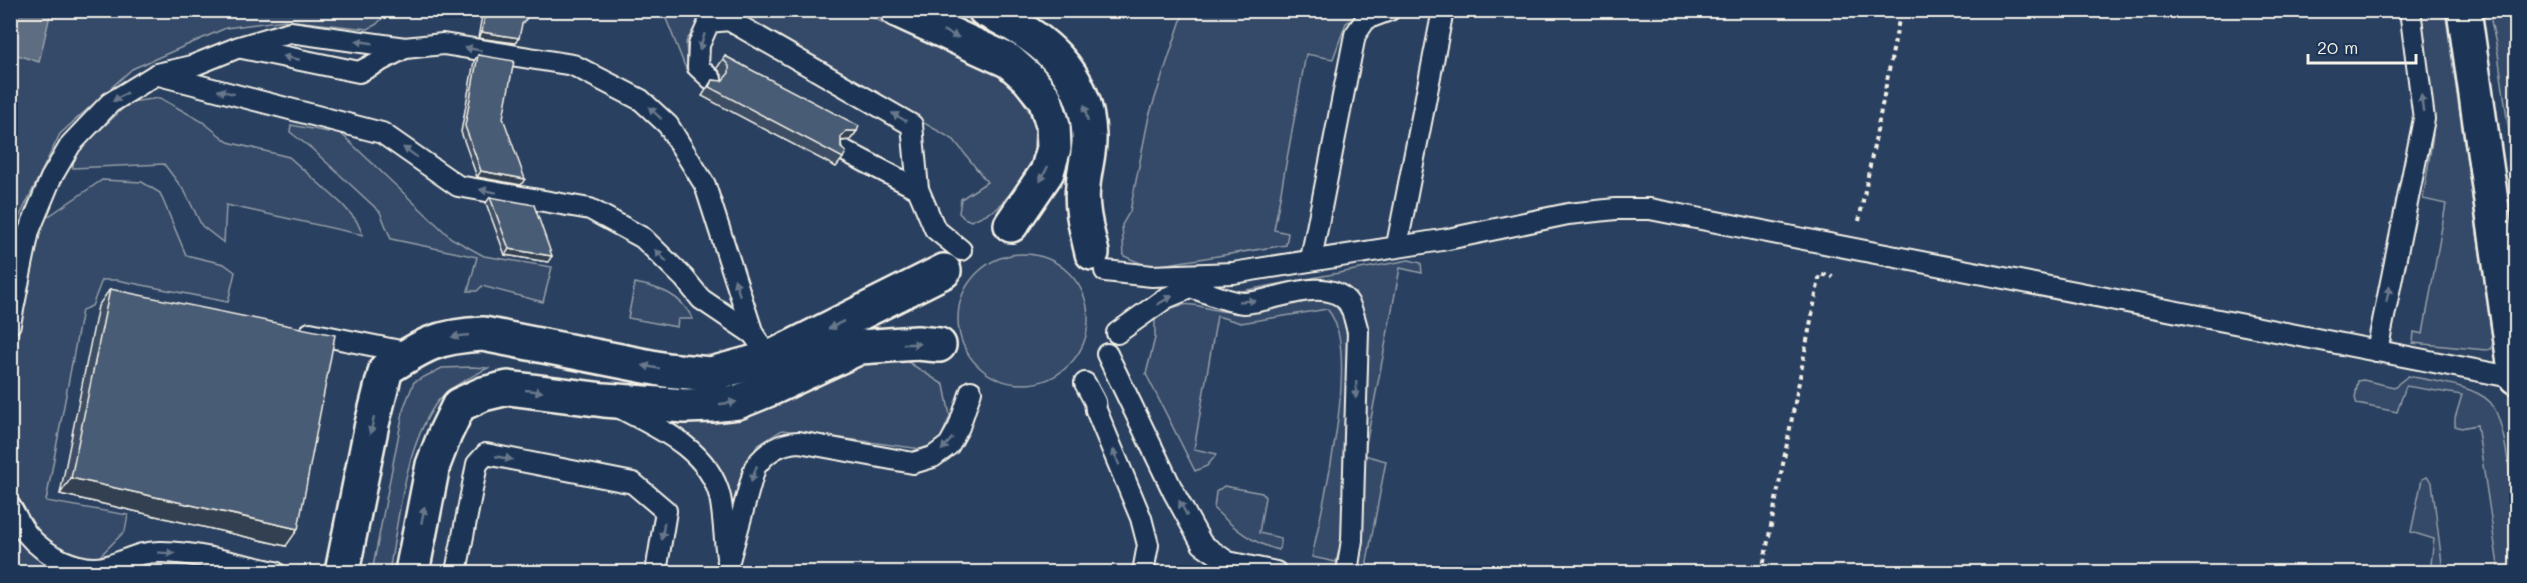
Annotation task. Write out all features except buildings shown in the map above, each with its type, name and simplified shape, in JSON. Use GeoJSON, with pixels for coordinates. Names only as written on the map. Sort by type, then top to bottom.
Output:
{"type":"FeatureCollection","features":[{"type":"Feature","properties":{"kind":"street"},"geometry":{"type":"LineString","coordinates":[[897,10],[1009,61],[1028,78],[1045,99],[1053,125],[1054,148],[1047,172],[1011,225]]}},
{"type":"Feature","properties":{"kind":"street"},"geometry":{"type":"LineString","coordinates":[[985,10],[1017,26],[1053,52],[1080,91],[1087,112],[1089,138],[1082,187],[1083,213],[1099,262]]}},
{"type":"Feature","properties":{"kind":"street"},"geometry":{"type":"LineString","coordinates":[[2464,10],[2517,377]]}},
{"type":"Feature","properties":{"kind":"street"},"geometry":{"type":"LineString","coordinates":[[342,573],[372,424],[386,369],[418,347],[453,335],[483,334],[666,370],[711,374],[762,346],[953,260]]}},
{"type":"Feature","properties":{"kind":"street"},"geometry":{"type":"LineString","coordinates":[[412,573],[433,465],[459,405],[483,394],[508,388],[604,400],[686,406],[738,402],[860,347],[917,343],[939,345]]}},
{"type":"Feature","properties":{"kind":"lane"},"geometry":{"type":"LineString","coordinates":[[1311,259],[1355,35],[1366,20],[1390,10]]}},
{"type":"Feature","properties":{"kind":"lane"},"geometry":{"type":"LineString","coordinates":[[1397,245],[1443,10]]}},
{"type":"Feature","properties":{"kind":"lane"},"geometry":{"type":"LineString","coordinates":[[2377,351],[2424,119],[2410,10]]}},
{"type":"Feature","properties":{"kind":"lane"},"geometry":{"type":"LineString","coordinates":[[711,79],[698,67],[699,45],[710,21],[729,20],[912,125],[918,189],[935,229],[953,260]]}},
{"type":"Feature","properties":{"kind":"lane"},"geometry":{"type":"LineString","coordinates":[[10,324],[29,231],[51,178],[71,144],[110,103],[157,75],[192,66],[238,47],[290,32],[405,48],[443,44],[573,65],[641,100],[668,125],[705,185],[762,346]]}},
{"type":"Feature","properties":{"kind":"lane"},"geometry":{"type":"LineString","coordinates":[[238,47],[359,72],[405,48]]}},
{"type":"Feature","properties":{"kind":"lane"},"geometry":{"type":"LineString","coordinates":[[157,75],[382,133],[458,186],[590,209],[643,238],[684,278],[700,299],[762,346]]}},
{"type":"Feature","properties":{"kind":"lane"},"geometry":{"type":"LineString","coordinates":[[845,151],[918,189]]}},
{"type":"Feature","properties":{"kind":"lane"},"geometry":{"type":"LineString","coordinates":[[1099,262],[1152,276],[1233,273],[1397,245],[1448,239],[1568,214],[1616,209],[1650,209],[2517,377]]}},
{"type":"Feature","properties":{"kind":"lane"},"geometry":{"type":"LineString","coordinates":[[1117,333],[1166,298],[1233,273]]}},
{"type":"Feature","properties":{"kind":"lane"},"geometry":{"type":"LineString","coordinates":[[1191,287],[1243,303],[1317,289],[1333,292],[1347,301],[1358,331],[1352,540],[1347,573]]}},
{"type":"Feature","properties":{"kind":"lane"},"geometry":{"type":"LineString","coordinates":[[297,330],[410,353]]}},
{"type":"Feature","properties":{"kind":"lane"},"geometry":{"type":"LineString","coordinates":[[1107,354],[1174,493],[1217,573]]}},
{"type":"Feature","properties":{"kind":"lane"},"geometry":{"type":"LineString","coordinates":[[1085,383],[1095,402],[1096,410],[1141,518],[1148,545],[1143,573]]}},
{"type":"Feature","properties":{"kind":"lane"},"geometry":{"type":"LineString","coordinates":[[727,568],[755,466],[764,456],[786,443],[799,442],[913,463],[933,457],[949,445],[959,427],[971,391]]}},
{"type":"Feature","properties":{"kind":"lane"},"geometry":{"type":"LineString","coordinates":[[604,400],[664,430],[705,464],[720,497],[727,568]]}},
{"type":"Feature","properties":{"kind":"lane"},"geometry":{"type":"LineString","coordinates":[[456,573],[477,464],[486,454],[633,483],[666,511],[656,573]]}},
{"type":"Feature","properties":{"kind":"lane"},"geometry":{"type":"LineString","coordinates":[[10,506],[27,534],[50,554],[77,566],[106,567],[132,556],[160,552],[204,557],[275,573]]}},
{"type":"Feature","properties":{"kind":"lane"},"geometry":{"type":"LineString","coordinates":[[1202,544],[1228,562],[1276,573]]}},
{"type":"Feature","properties":{"kind":"path"},"geometry":{"type":"LineString","coordinates":[[1849,219],[1859,222],[1901,10]]}},
{"type":"Feature","properties":{"kind":"path"},"geometry":{"type":"LineString","coordinates":[[1762,573],[1820,274],[1836,277],[1838,270]]}},
{"type":"Feature","properties":{"kind":"shaded area"},"geometry":{"type":"Polygon","coordinates":[[[10,11],[2489,11],[2498,54],[2516,182],[2516,572],[11,572],[10,11]]]}},
{"type":"Feature","properties":{"kind":"shaded area"},"geometry":{"type":"Polygon","coordinates":[[[10,11],[51,11],[39,62],[11,53],[10,11]]]}},
{"type":"Feature","properties":{"kind":"shaded area"},"geometry":{"type":"Polygon","coordinates":[[[11,11],[388,11],[377,24],[368,29],[285,20],[226,28],[132,69],[60,134],[11,234],[11,11]]]}},
{"type":"Feature","properties":{"kind":"shaded area"},"geometry":{"type":"Polygon","coordinates":[[[663,11],[705,11],[686,42],[688,74],[663,11]]]}},
{"type":"Feature","properties":{"kind":"shaded area"},"geometry":{"type":"Polygon","coordinates":[[[728,11],[862,11],[1001,77],[1018,93],[1029,111],[1035,128],[1033,159],[1014,189],[997,209],[971,221],[964,218],[959,213],[961,199],[987,182],[954,140],[728,11]]]}},
{"type":"Feature","properties":{"kind":"shaded area"},"geometry":{"type":"Polygon","coordinates":[[[1184,11],[1365,11],[1346,23],[1333,59],[1306,54],[1274,230],[1288,233],[1286,245],[1149,267],[1124,256],[1122,225],[1130,211],[1149,116],[1184,11]]]}},
{"type":"Feature","properties":{"kind":"shaded area"},"geometry":{"type":"Polygon","coordinates":[[[2416,11],[2445,11],[2493,342],[2491,349],[2413,343],[2414,332],[2423,334],[2446,204],[2423,199],[2433,135],[2416,11]]]}},
{"type":"Feature","properties":{"kind":"shaded area"},"geometry":{"type":"Polygon","coordinates":[[[2489,11],[2516,11],[2516,182],[2498,54],[2489,11]]]}},
{"type":"Feature","properties":{"kind":"shaded area"},"geometry":{"type":"Polygon","coordinates":[[[160,98],[203,122],[228,142],[289,157],[342,204],[356,220],[363,235],[226,205],[224,243],[202,226],[185,192],[164,164],[73,168],[73,155],[130,102],[160,98]]]}},
{"type":"Feature","properties":{"kind":"shaded area"},"geometry":{"type":"Polygon","coordinates":[[[291,125],[328,132],[333,126],[451,238],[484,256],[552,267],[543,302],[482,286],[477,291],[468,291],[477,257],[391,239],[380,212],[312,149],[290,132],[291,125]]]}},
{"type":"Feature","properties":{"kind":"shaded area"},"geometry":{"type":"Polygon","coordinates":[[[102,180],[142,182],[160,193],[186,255],[224,264],[235,272],[228,302],[117,280],[102,280],[92,306],[82,310],[46,501],[128,515],[125,531],[94,562],[49,544],[14,498],[10,482],[11,378],[36,231],[46,218],[102,180]]]}},
{"type":"Feature","properties":{"kind":"shaded area"},"geometry":{"type":"Polygon","coordinates":[[[1023,254],[1048,259],[1069,273],[1083,294],[1088,319],[1083,344],[1069,365],[1048,379],[1023,384],[998,379],[977,365],[963,344],[958,319],[963,294],[977,273],[998,259],[1023,254]]]}},
{"type":"Feature","properties":{"kind":"shaded area"},"geometry":{"type":"Polygon","coordinates":[[[1409,260],[1421,263],[1422,273],[1400,268],[1364,455],[1386,461],[1366,567],[1355,564],[1365,351],[1361,310],[1348,299],[1319,282],[1241,293],[1241,291],[1409,260]]]}},
{"type":"Feature","properties":{"kind":"shaded area"},"geometry":{"type":"Polygon","coordinates":[[[635,283],[653,287],[676,298],[693,319],[678,319],[677,327],[628,318],[635,283]]]}},
{"type":"Feature","properties":{"kind":"shaded area"},"geometry":{"type":"Polygon","coordinates":[[[1315,300],[1332,301],[1343,316],[1348,341],[1343,536],[1336,562],[1312,557],[1331,466],[1341,391],[1341,357],[1337,328],[1327,309],[1241,323],[1217,316],[1194,449],[1217,454],[1207,466],[1195,471],[1146,374],[1155,338],[1155,316],[1168,309],[1194,305],[1219,311],[1252,312],[1315,300]]]}},
{"type":"Feature","properties":{"kind":"shaded area"},"geometry":{"type":"Polygon","coordinates":[[[864,356],[905,360],[944,385],[950,416],[939,442],[921,449],[782,430],[757,446],[741,475],[734,524],[726,488],[713,463],[693,442],[665,420],[864,356]]]}},
{"type":"Feature","properties":{"kind":"shaded area"},"geometry":{"type":"Polygon","coordinates":[[[442,368],[488,368],[446,393],[435,405],[425,423],[409,464],[389,572],[372,572],[404,407],[414,382],[442,368]]]}},
{"type":"Feature","properties":{"kind":"shaded area"},"geometry":{"type":"Polygon","coordinates":[[[2408,376],[2452,384],[2474,391],[2490,402],[2497,414],[2503,433],[2511,483],[2516,572],[2499,572],[2477,425],[2461,428],[2455,426],[2462,395],[2406,386],[2397,412],[2357,404],[2355,398],[2358,381],[2363,380],[2394,387],[2408,376]]]}},
{"type":"Feature","properties":{"kind":"shaded area"},"geometry":{"type":"Polygon","coordinates":[[[2427,477],[2432,482],[2443,572],[2430,572],[2434,539],[2411,532],[2422,479],[2427,477]]]}},
{"type":"Feature","properties":{"kind":"shaded area"},"geometry":{"type":"Polygon","coordinates":[[[1224,486],[1262,493],[1265,497],[1259,533],[1281,538],[1279,550],[1261,544],[1244,534],[1214,509],[1216,492],[1224,486]]]}},
{"type":"Feature","properties":{"kind":"shaded area"},"geometry":{"type":"Polygon","coordinates":[[[10,527],[49,568],[77,572],[11,570],[10,527]]]}}]}
